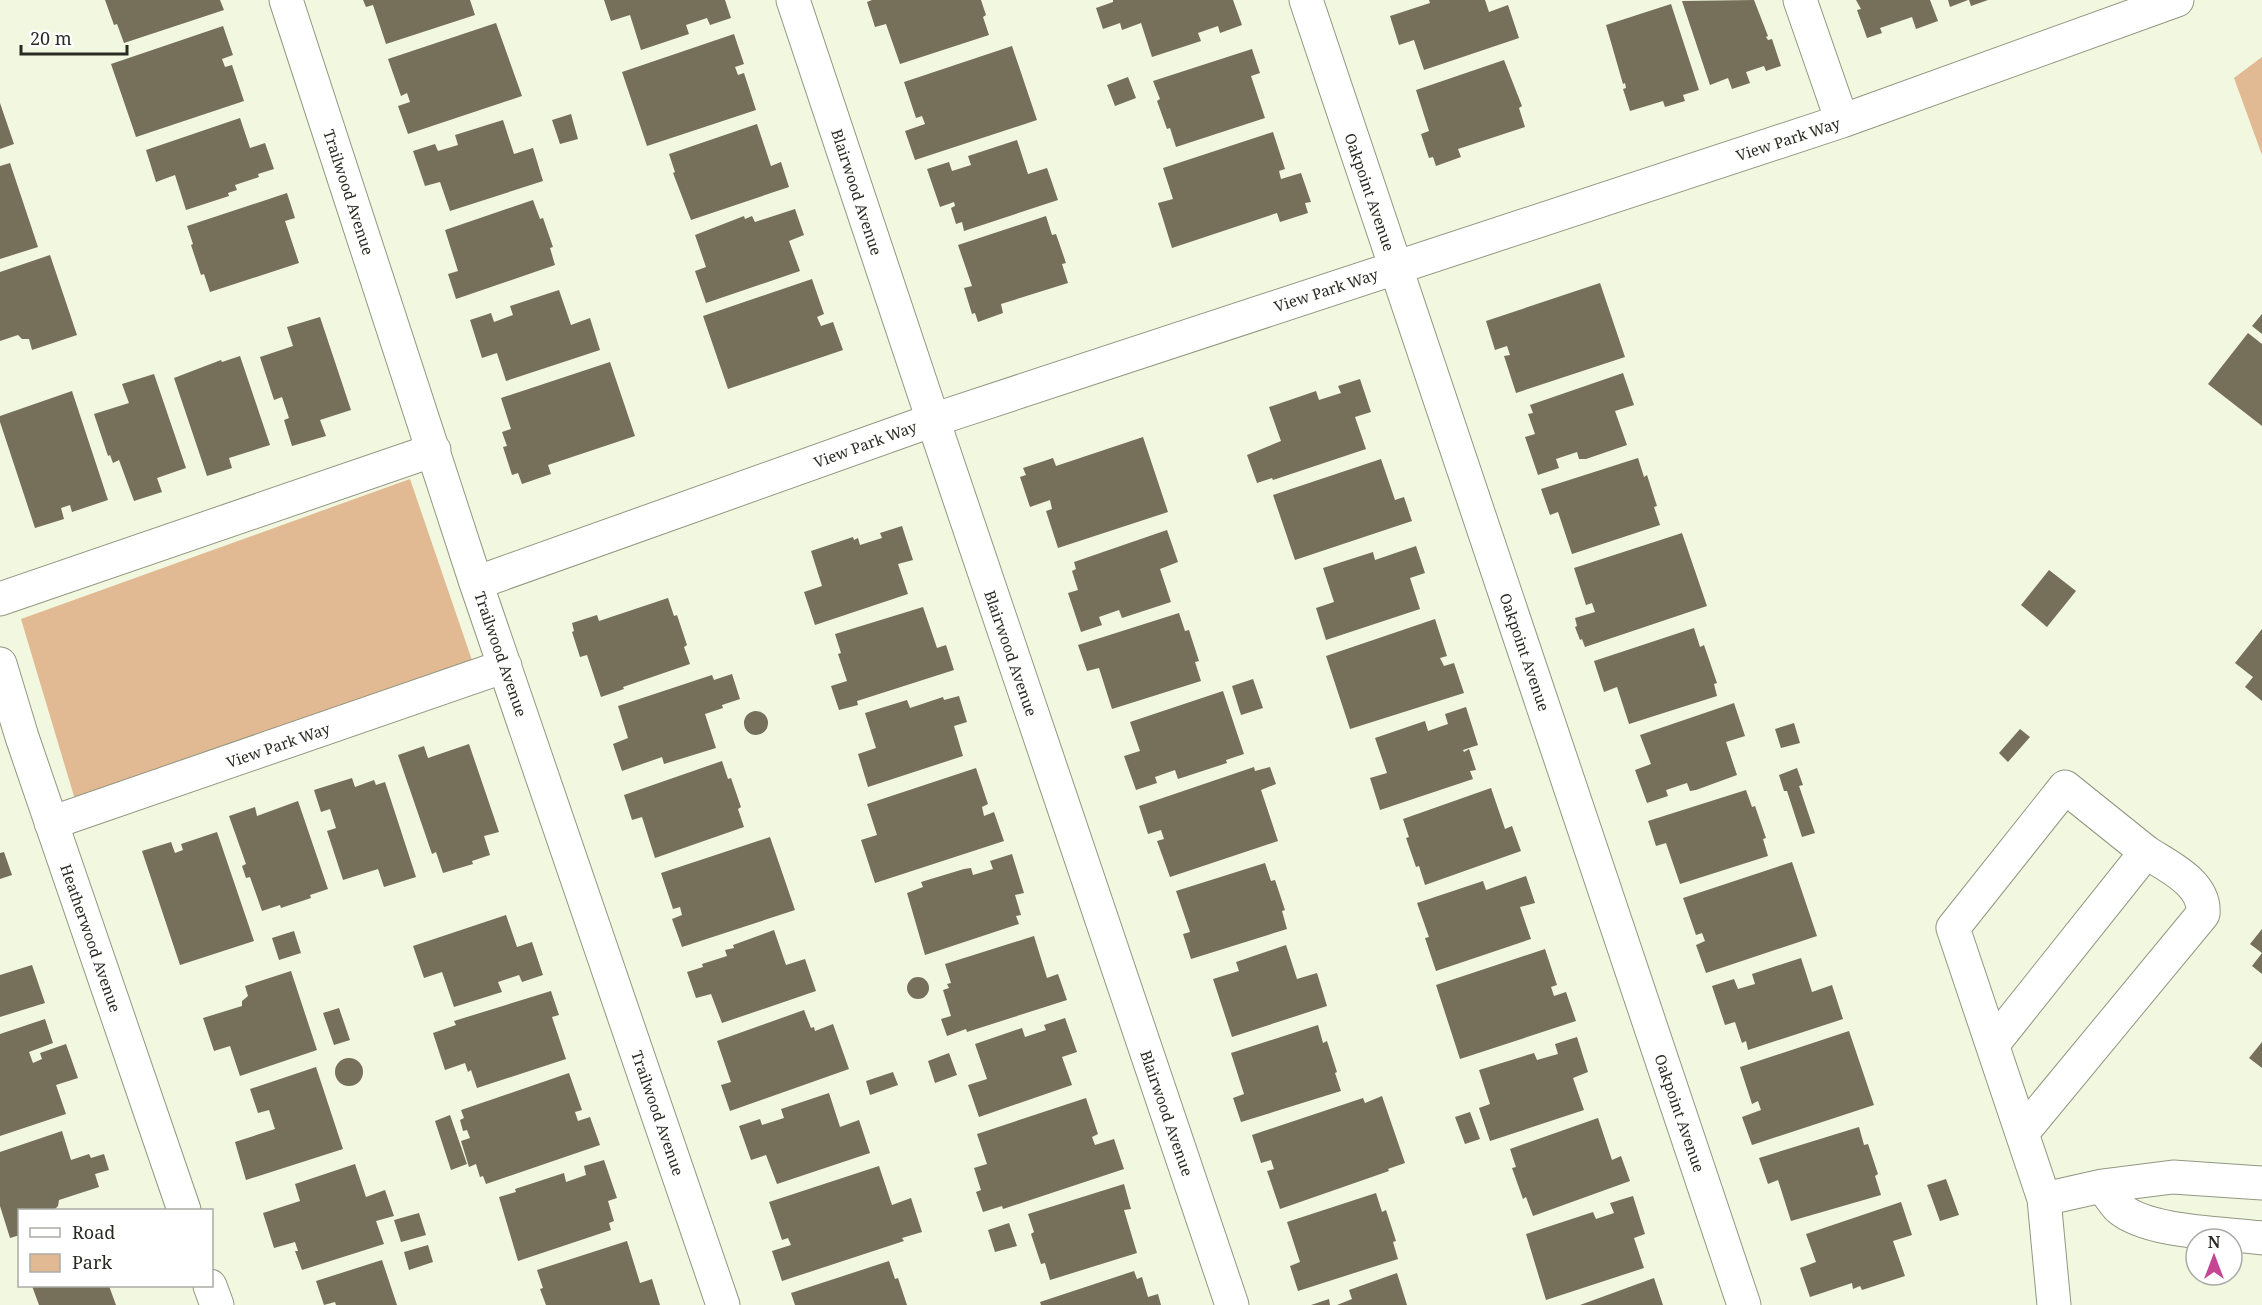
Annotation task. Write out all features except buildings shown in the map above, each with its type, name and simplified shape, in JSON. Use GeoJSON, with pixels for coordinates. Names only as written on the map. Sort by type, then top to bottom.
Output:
{"type":"FeatureCollection","features":[{"type":"Feature","properties":{"kind":"street","name":"Trailwood Avenue"},"geometry":{"type":"LineString","coordinates":[[286,0],[476,583],[723,1305]]}},
{"type":"Feature","properties":{"kind":"street","name":"Blairwood Avenue"},"geometry":{"type":"LineString","coordinates":[[793,0],[1232,1305]]}},
{"type":"Feature","properties":{"kind":"street","name":"Oakpoint Avenue"},"geometry":{"type":"LineString","coordinates":[[1306,0],[1744,1305]]}},
{"type":"Feature","properties":{"kind":"street"},"geometry":{"type":"LineString","coordinates":[[1800,0],[1842,121]]}},
{"type":"Feature","properties":{"kind":"street","name":"View Park Way"},"geometry":{"type":"LineString","coordinates":[[476,583],[933,420],[1842,121],[2177,0]]}},
{"type":"Feature","properties":{"kind":"street"},"geometry":{"type":"LineString","coordinates":[[0,599],[434,450]]}},
{"type":"Feature","properties":{"kind":"street","name":"Heatherwood Avenue"},"geometry":{"type":"LineString","coordinates":[[0,664],[11,740],[51,823],[184,1209]]}},
{"type":"Feature","properties":{"kind":"street","name":"View Park Way"},"geometry":{"type":"LineString","coordinates":[[51,823],[505,666]]}},
{"type":"Feature","properties":{"kind":"street"},"geometry":{"type":"LineString","coordinates":[[2023,1132],[2203,914],[2202,900],[2191,884],[2146,852],[2065,787],[1953,928],[2044,1199],[2055,1305]]}},
{"type":"Feature","properties":{"kind":"street"},"geometry":{"type":"LineString","coordinates":[[1993,1044],[2146,852]]}},
{"type":"Feature","properties":{"kind":"street"},"geometry":{"type":"LineString","coordinates":[[2044,1199],[2102,1186],[2173,1177],[2262,1183]]}},
{"type":"Feature","properties":{"kind":"street"},"geometry":{"type":"LineString","coordinates":[[2102,1186],[2119,1208],[2144,1222],[2262,1238]]}},
{"type":"Feature","properties":{"kind":"street"},"geometry":{"type":"LineString","coordinates":[[210,1287],[217,1305]]}},
{"type":"Feature","properties":{"kind":"green space"},"geometry":{"type":"Polygon","coordinates":[[[2262,57],[2262,155],[2234,78],[2262,57]]]}},
{"type":"Feature","properties":{"kind":"green space"},"geometry":{"type":"Polygon","coordinates":[[[410,479],[475,669],[76,803],[21,619],[410,479]]]}}]}
